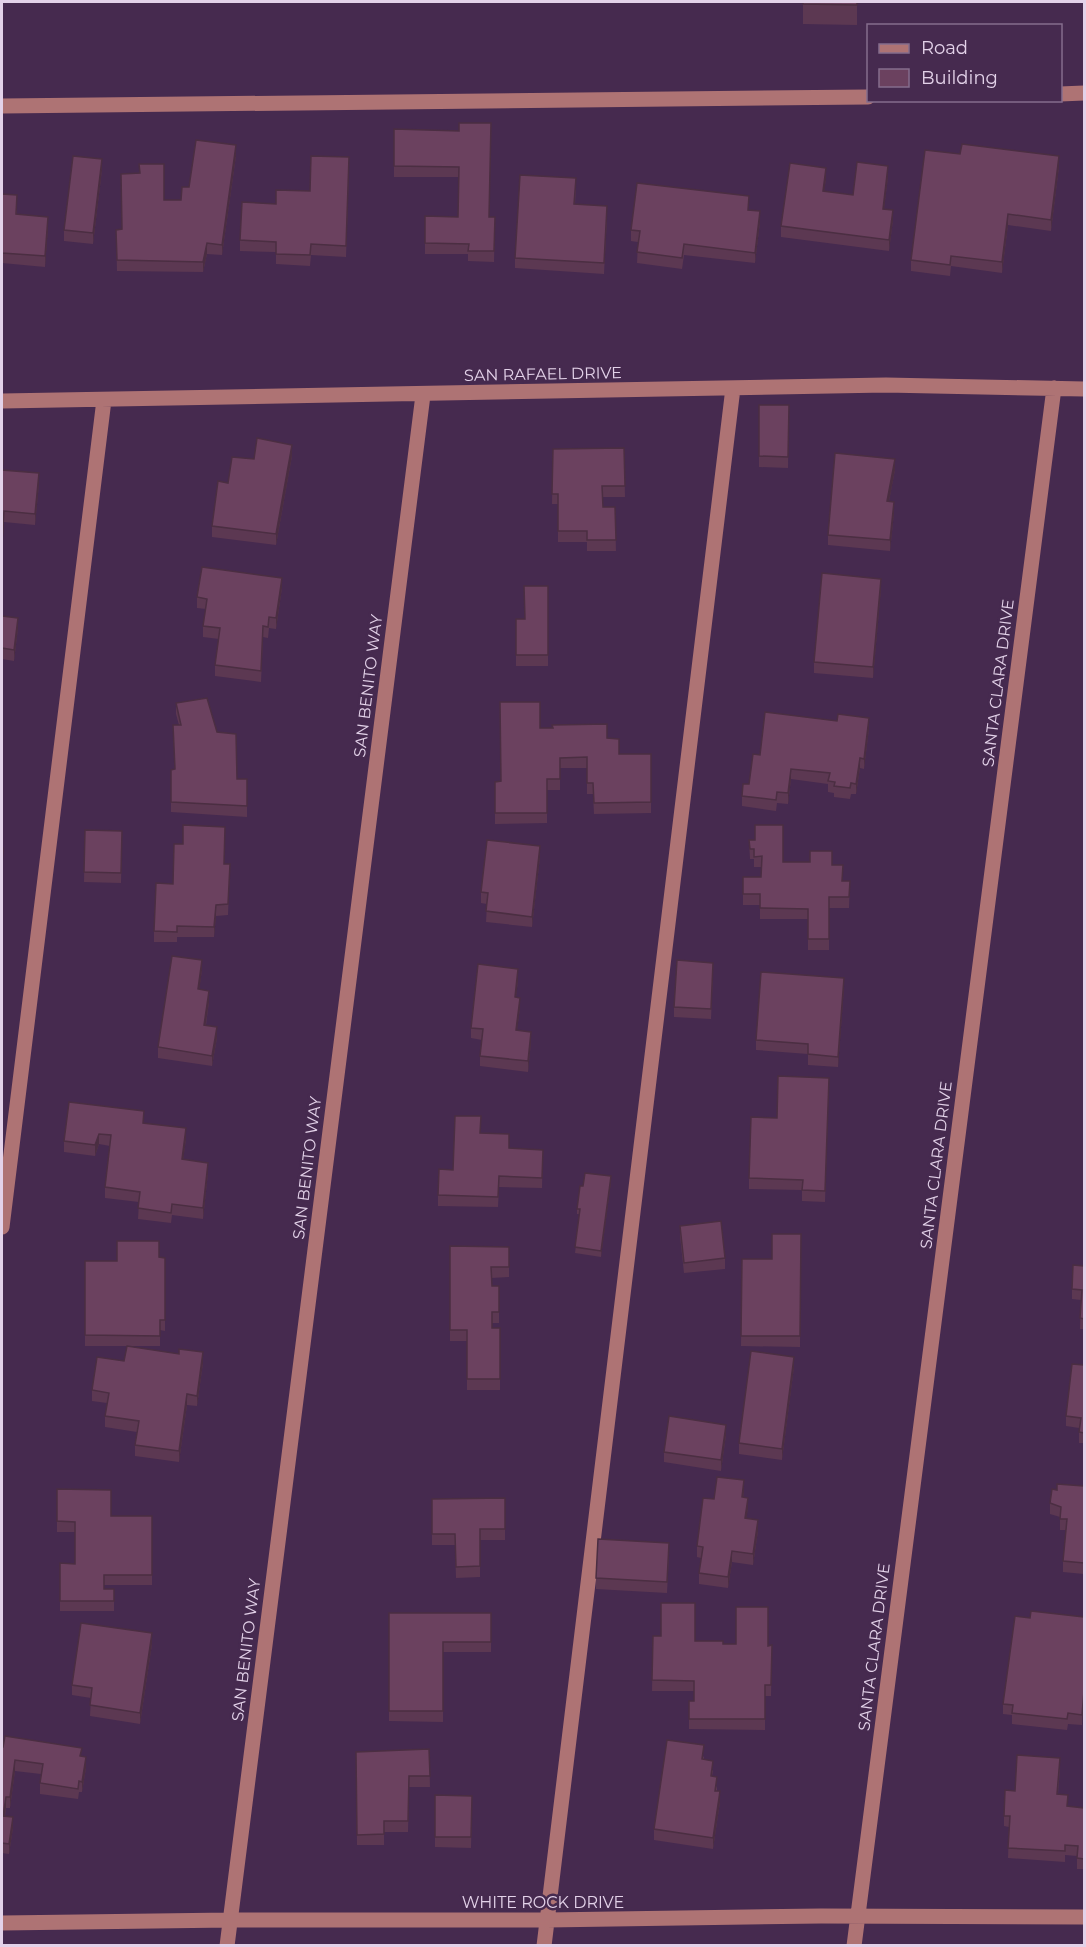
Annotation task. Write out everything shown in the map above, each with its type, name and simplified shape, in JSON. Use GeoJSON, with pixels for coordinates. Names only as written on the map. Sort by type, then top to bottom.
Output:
{"type":"FeatureCollection","features":[{"type":"Feature","properties":{"kind":"street"},"geometry":{"type":"LineString","coordinates":[[1062,94],[1084,93]]}},
{"type":"Feature","properties":{"kind":"street"},"geometry":{"type":"LineString","coordinates":[[2,106],[867,97]]}},
{"type":"Feature","properties":{"kind":"street","name":"SAN RAFAEL DRIVE"},"geometry":{"type":"LineString","coordinates":[[2,401],[886,385],[1084,389]]}},
{"type":"Feature","properties":{"kind":"street"},"geometry":{"type":"LineString","coordinates":[[544,1946],[733,388]]}},
{"type":"Feature","properties":{"kind":"street","name":"SANTA CLARA DRIVE"},"geometry":{"type":"LineString","coordinates":[[854,1946],[1054,388]]}},
{"type":"Feature","properties":{"kind":"street","name":"SAN BENITO WAY"},"geometry":{"type":"LineString","coordinates":[[227,1946],[423,395]]}},
{"type":"Feature","properties":{"kind":"street"},"geometry":{"type":"LineString","coordinates":[[2,1227],[104,400]]}},
{"type":"Feature","properties":{"kind":"street","name":"WHITE ROCK DRIVE"},"geometry":{"type":"LineString","coordinates":[[2,1923],[857,1916],[1084,1917]]}},
{"type":"Feature","properties":{"kind":"building"},"geometry":{"type":"Polygon","coordinates":[[[803,2],[857,2],[857,5],[803,4],[803,2]]]}},
{"type":"Feature","properties":{"kind":"building"},"geometry":{"type":"Polygon","coordinates":[[[459,123],[491,123],[489,217],[495,217],[494,251],[468,251],[469,244],[425,243],[425,216],[458,217],[459,167],[394,166],[394,129],[459,131],[459,123]]]}},
{"type":"Feature","properties":{"kind":"building"},"geometry":{"type":"Polygon","coordinates":[[[196,140],[236,145],[222,245],[207,243],[203,262],[117,260],[116,230],[122,229],[121,174],[140,173],[139,164],[164,164],[164,200],[181,200],[182,187],[189,187],[196,140]]]}},
{"type":"Feature","properties":{"kind":"building"},"geometry":{"type":"Polygon","coordinates":[[[962,144],[1059,156],[1051,220],[1008,214],[1002,262],[951,256],[950,265],[911,260],[925,150],[960,154],[962,144]]]}},
{"type":"Feature","properties":{"kind":"building"},"geometry":{"type":"Polygon","coordinates":[[[73,156],[102,159],[93,233],[64,230],[73,156]]]}},
{"type":"Feature","properties":{"kind":"building"},"geometry":{"type":"Polygon","coordinates":[[[311,156],[349,157],[346,246],[311,244],[310,255],[276,254],[276,242],[240,240],[242,202],[276,204],[276,190],[310,191],[311,156]]]}},
{"type":"Feature","properties":{"kind":"building"},"geometry":{"type":"Polygon","coordinates":[[[857,162],[888,166],[883,209],[893,210],[889,240],[781,226],[790,163],[826,168],[823,191],[853,195],[857,162]]]}},
{"type":"Feature","properties":{"kind":"building"},"geometry":{"type":"Polygon","coordinates":[[[520,175],[576,178],[574,204],[607,206],[604,263],[515,258],[520,175]]]}},
{"type":"Feature","properties":{"kind":"building"},"geometry":{"type":"Polygon","coordinates":[[[637,183],[749,196],[748,210],[760,211],[755,253],[684,244],[682,258],[637,252],[640,231],[631,230],[637,183]]]}},
{"type":"Feature","properties":{"kind":"building"},"geometry":{"type":"Polygon","coordinates":[[[2,194],[17,195],[16,214],[48,217],[45,256],[2,253],[2,194]]]}},
{"type":"Feature","properties":{"kind":"building"},"geometry":{"type":"Polygon","coordinates":[[[759,405],[789,405],[788,457],[759,456],[759,405]]]}},
{"type":"Feature","properties":{"kind":"building"},"geometry":{"type":"Polygon","coordinates":[[[257,438],[292,445],[276,534],[212,526],[218,481],[228,483],[232,457],[254,459],[257,438]]]}},
{"type":"Feature","properties":{"kind":"building"},"geometry":{"type":"Polygon","coordinates":[[[624,448],[625,486],[602,486],[603,507],[615,507],[616,540],[587,540],[587,531],[558,531],[558,494],[552,494],[553,449],[624,448]]]}},
{"type":"Feature","properties":{"kind":"building"},"geometry":{"type":"Polygon","coordinates":[[[835,453],[895,459],[887,501],[894,502],[890,540],[828,535],[835,453]]]}},
{"type":"Feature","properties":{"kind":"building"},"geometry":{"type":"Polygon","coordinates":[[[2,470],[39,473],[35,514],[4,511],[2,541],[2,470]]]}},
{"type":"Feature","properties":{"kind":"building"},"geometry":{"type":"Polygon","coordinates":[[[202,567],[282,578],[276,618],[269,617],[268,627],[263,626],[261,671],[215,665],[220,628],[203,626],[207,599],[197,597],[202,567]]]}},
{"type":"Feature","properties":{"kind":"building"},"geometry":{"type":"Polygon","coordinates":[[[822,573],[881,579],[873,667],[814,662],[822,573]]]}},
{"type":"Feature","properties":{"kind":"building"},"geometry":{"type":"Polygon","coordinates":[[[524,586],[548,586],[548,655],[516,655],[516,619],[525,619],[524,586]]]}},
{"type":"Feature","properties":{"kind":"building"},"geometry":{"type":"Polygon","coordinates":[[[2,616],[18,618],[14,650],[2,648],[2,616]]]}},
{"type":"Feature","properties":{"kind":"building"},"geometry":{"type":"Polygon","coordinates":[[[207,698],[217,732],[236,734],[237,779],[247,779],[247,806],[171,802],[171,770],[175,769],[173,725],[181,725],[176,703],[207,698]]]}},
{"type":"Feature","properties":{"kind":"building"},"geometry":{"type":"Polygon","coordinates":[[[500,702],[540,702],[540,728],[553,728],[552,725],[607,724],[607,738],[619,739],[619,754],[651,754],[651,802],[594,803],[593,783],[587,783],[587,757],[560,758],[560,779],[547,779],[547,813],[495,813],[495,782],[501,781],[500,702]]]}},
{"type":"Feature","properties":{"kind":"building"},"geometry":{"type":"Polygon","coordinates":[[[765,712],[837,721],[838,714],[869,718],[864,759],[860,758],[856,784],[851,783],[850,788],[834,786],[835,782],[828,781],[830,773],[791,769],[788,793],[777,792],[776,800],[742,796],[743,784],[749,784],[753,754],[760,755],[765,712]]]}},
{"type":"Feature","properties":{"kind":"building"},"geometry":{"type":"Polygon","coordinates":[[[183,825],[225,827],[224,864],[230,864],[228,904],[216,905],[214,927],[177,926],[177,932],[154,931],[156,883],[173,884],[174,844],[183,844],[183,825]]]}},
{"type":"Feature","properties":{"kind":"building"},"geometry":{"type":"Polygon","coordinates":[[[755,825],[783,825],[783,862],[810,862],[810,851],[832,851],[832,865],[843,865],[842,881],[850,881],[849,897],[829,897],[829,939],[808,939],[808,909],[760,908],[760,894],[743,894],[743,877],[761,877],[762,856],[754,857],[754,849],[750,849],[749,840],[755,840],[755,825]]]}},
{"type":"Feature","properties":{"kind":"building"},"geometry":{"type":"Polygon","coordinates":[[[85,830],[122,831],[121,873],[84,872],[85,830]]]}},
{"type":"Feature","properties":{"kind":"building"},"geometry":{"type":"Polygon","coordinates":[[[487,840],[540,846],[532,917],[486,911],[488,893],[481,892],[487,840]]]}},
{"type":"Feature","properties":{"kind":"building"},"geometry":{"type":"Polygon","coordinates":[[[172,956],[202,960],[198,989],[209,991],[204,1025],[217,1027],[212,1056],[158,1047],[172,956]]]}},
{"type":"Feature","properties":{"kind":"building"},"geometry":{"type":"Polygon","coordinates":[[[677,960],[713,963],[711,1009],[674,1007],[677,960]]]}},
{"type":"Feature","properties":{"kind":"building"},"geometry":{"type":"Polygon","coordinates":[[[478,964],[518,969],[515,997],[520,998],[516,1030],[531,1032],[528,1061],[480,1056],[483,1029],[471,1028],[478,964]]]}},
{"type":"Feature","properties":{"kind":"building"},"geometry":{"type":"Polygon","coordinates":[[[761,972],[844,978],[838,1057],[808,1054],[808,1044],[756,1040],[761,972]]]}},
{"type":"Feature","properties":{"kind":"building"},"geometry":{"type":"Polygon","coordinates":[[[778,1076],[829,1078],[825,1191],[802,1190],[803,1180],[749,1178],[751,1117],[777,1118],[778,1076]]]}},
{"type":"Feature","properties":{"kind":"building"},"geometry":{"type":"Polygon","coordinates":[[[69,1102],[144,1111],[143,1123],[186,1128],[182,1159],[208,1163],[203,1208],[172,1204],[171,1213],[138,1208],[140,1192],[105,1187],[111,1135],[99,1134],[95,1145],[64,1141],[69,1102]]]}},
{"type":"Feature","properties":{"kind":"building"},"geometry":{"type":"Polygon","coordinates":[[[455,1116],[481,1116],[480,1133],[509,1134],[509,1148],[543,1150],[542,1178],[499,1176],[498,1197],[438,1195],[439,1169],[453,1170],[455,1116]]]}},
{"type":"Feature","properties":{"kind":"building"},"geometry":{"type":"Polygon","coordinates":[[[585,1173],[611,1176],[601,1251],[575,1247],[580,1209],[577,1209],[580,1186],[583,1186],[585,1173]]]}},
{"type":"Feature","properties":{"kind":"building"},"geometry":{"type":"Polygon","coordinates":[[[721,1221],[725,1258],[684,1263],[680,1226],[721,1221]]]}},
{"type":"Feature","properties":{"kind":"building"},"geometry":{"type":"Polygon","coordinates":[[[772,1234],[801,1234],[800,1336],[741,1336],[742,1259],[772,1259],[772,1234]]]}},
{"type":"Feature","properties":{"kind":"building"},"geometry":{"type":"Polygon","coordinates":[[[117,1241],[159,1241],[159,1257],[165,1258],[165,1320],[160,1320],[160,1336],[85,1335],[85,1261],[117,1261],[117,1241]]]}},
{"type":"Feature","properties":{"kind":"building"},"geometry":{"type":"Polygon","coordinates":[[[450,1246],[509,1247],[509,1267],[491,1267],[492,1286],[499,1286],[499,1312],[492,1312],[492,1328],[500,1328],[500,1379],[467,1379],[467,1330],[450,1330],[450,1246]]]}},
{"type":"Feature","properties":{"kind":"building"},"geometry":{"type":"Polygon","coordinates":[[[1073,1265],[1084,1266],[1084,1319],[1080,1318],[1082,1290],[1072,1289],[1073,1265]]]}},
{"type":"Feature","properties":{"kind":"building"},"geometry":{"type":"Polygon","coordinates":[[[127,1346],[179,1354],[179,1349],[203,1352],[197,1396],[187,1394],[179,1451],[135,1445],[139,1421],[105,1416],[109,1393],[92,1390],[97,1357],[124,1361],[127,1346]]]}},
{"type":"Feature","properties":{"kind":"building"},"geometry":{"type":"Polygon","coordinates":[[[751,1351],[794,1357],[782,1449],[739,1443],[751,1351]]]}},
{"type":"Feature","properties":{"kind":"building"},"geometry":{"type":"Polygon","coordinates":[[[1072,1364],[1084,1365],[1084,1433],[1079,1432],[1081,1418],[1066,1416],[1072,1364]]]}},
{"type":"Feature","properties":{"kind":"building"},"geometry":{"type":"Polygon","coordinates":[[[669,1416],[726,1425],[721,1460],[664,1452],[669,1416]]]}},
{"type":"Feature","properties":{"kind":"building"},"geometry":{"type":"Polygon","coordinates":[[[717,1477],[744,1480],[742,1497],[748,1498],[745,1518],[758,1520],[753,1554],[732,1551],[728,1577],[699,1573],[703,1547],[697,1546],[703,1498],[714,1499],[717,1477]]]}},
{"type":"Feature","properties":{"kind":"building"},"geometry":{"type":"Polygon","coordinates":[[[1057,1484],[1084,1486],[1084,1563],[1063,1561],[1067,1519],[1060,1519],[1061,1507],[1050,1503],[1052,1489],[1057,1490],[1057,1484]]]}},
{"type":"Feature","properties":{"kind":"building"},"geometry":{"type":"Polygon","coordinates":[[[57,1489],[111,1490],[111,1516],[152,1516],[152,1575],[104,1575],[104,1589],[114,1589],[114,1601],[60,1601],[60,1563],[75,1564],[75,1522],[57,1521],[57,1489]]]}},
{"type":"Feature","properties":{"kind":"building"},"geometry":{"type":"Polygon","coordinates":[[[505,1498],[505,1529],[480,1529],[480,1566],[456,1567],[455,1534],[432,1534],[432,1499],[505,1498]]]}},
{"type":"Feature","properties":{"kind":"building"},"geometry":{"type":"Polygon","coordinates":[[[598,1539],[669,1543],[667,1582],[596,1578],[598,1539]]]}},
{"type":"Feature","properties":{"kind":"building"},"geometry":{"type":"Polygon","coordinates":[[[661,1603],[695,1603],[695,1641],[723,1641],[723,1644],[736,1644],[736,1607],[768,1607],[768,1646],[772,1645],[771,1685],[765,1685],[765,1719],[689,1719],[689,1701],[694,1701],[694,1681],[652,1680],[653,1636],[661,1636],[661,1603]]]}},
{"type":"Feature","properties":{"kind":"building"},"geometry":{"type":"Polygon","coordinates":[[[1031,1611],[1084,1617],[1082,1715],[1068,1713],[1067,1719],[1012,1713],[1013,1705],[1003,1704],[1015,1616],[1030,1618],[1031,1611]]]}},
{"type":"Feature","properties":{"kind":"building"},"geometry":{"type":"Polygon","coordinates":[[[389,1613],[491,1613],[491,1642],[443,1642],[443,1711],[389,1711],[389,1613]]]}},
{"type":"Feature","properties":{"kind":"building"},"geometry":{"type":"Polygon","coordinates":[[[81,1623],[152,1633],[140,1713],[90,1705],[92,1688],[72,1685],[81,1623]]]}},
{"type":"Feature","properties":{"kind":"building"},"geometry":{"type":"Polygon","coordinates":[[[5,1736],[82,1748],[80,1756],[86,1757],[82,1782],[79,1781],[78,1789],[40,1783],[43,1764],[15,1760],[10,1797],[6,1797],[3,1816],[13,1817],[9,1844],[2,1843],[2,1747],[5,1736]]]}},
{"type":"Feature","properties":{"kind":"building"},"geometry":{"type":"Polygon","coordinates":[[[667,1740],[704,1745],[702,1759],[713,1761],[711,1776],[717,1777],[715,1791],[720,1791],[713,1838],[654,1829],[667,1740]]]}},
{"type":"Feature","properties":{"kind":"building"},"geometry":{"type":"Polygon","coordinates":[[[429,1749],[430,1776],[409,1776],[408,1821],[384,1821],[384,1834],[357,1835],[356,1752],[429,1749]]]}},
{"type":"Feature","properties":{"kind":"building"},"geometry":{"type":"Polygon","coordinates":[[[1017,1755],[1060,1758],[1057,1794],[1068,1795],[1067,1806],[1084,1808],[1084,1859],[1077,1858],[1078,1846],[1065,1845],[1065,1851],[1008,1848],[1010,1816],[1004,1816],[1005,1790],[1015,1791],[1017,1755]]]}},
{"type":"Feature","properties":{"kind":"building"},"geometry":{"type":"Polygon","coordinates":[[[435,1795],[472,1796],[471,1837],[435,1837],[435,1795]]]}}]}
